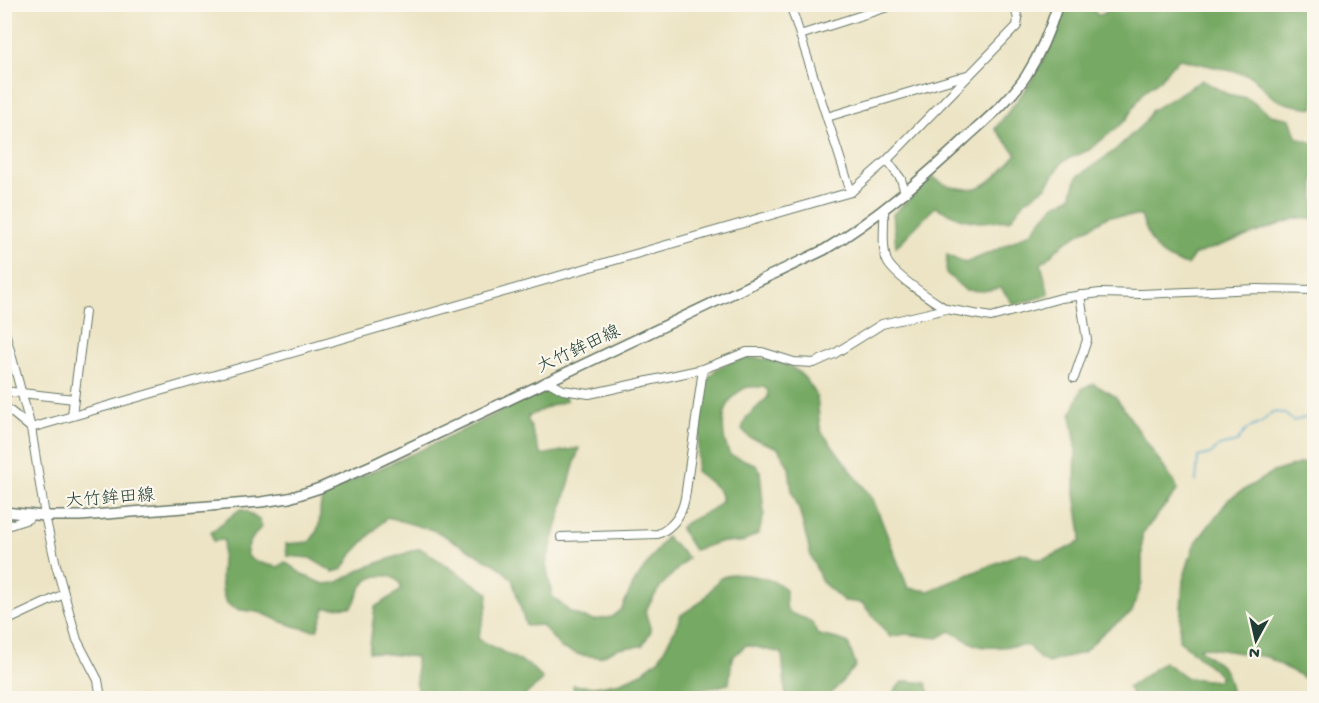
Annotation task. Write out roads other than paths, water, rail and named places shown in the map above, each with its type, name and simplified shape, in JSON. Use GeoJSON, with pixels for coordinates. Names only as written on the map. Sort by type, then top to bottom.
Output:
{"type":"FeatureCollection","features":[{"type":"Feature","properties":{"kind":"main road","name":"大竹鉾田線"},"geometry":{"type":"LineString","coordinates":[[4,512],[45,516],[80,516],[197,508],[289,498],[330,484],[824,250],[884,210],[905,193],[996,110],[1018,86],[1046,38],[1058,4]]}},
{"type":"Feature","properties":{"kind":"street"},"geometry":{"type":"LineString","coordinates":[[790,4],[851,192]]}},
{"type":"Feature","properties":{"kind":"street"},"geometry":{"type":"LineString","coordinates":[[800,35],[897,4]]}},
{"type":"Feature","properties":{"kind":"street"},"geometry":{"type":"LineString","coordinates":[[31,428],[851,192],[887,160],[1017,26],[1018,19],[1014,4]]}},
{"type":"Feature","properties":{"kind":"street"},"geometry":{"type":"LineString","coordinates":[[827,117],[968,75]]}},
{"type":"Feature","properties":{"kind":"street"},"geometry":{"type":"LineString","coordinates":[[887,160],[901,179],[905,193]]}},
{"type":"Feature","properties":{"kind":"street"},"geometry":{"type":"LineString","coordinates":[[884,210],[887,261],[910,284],[946,309]]}},
{"type":"Feature","properties":{"kind":"street"},"geometry":{"type":"LineString","coordinates":[[547,381],[563,390],[589,394],[703,369],[752,352],[762,352],[801,363],[814,363],[834,354],[882,324],[946,309],[990,316],[1061,298],[1100,293],[1314,290]]}},
{"type":"Feature","properties":{"kind":"street"},"geometry":{"type":"LineString","coordinates":[[1074,378],[1087,340],[1080,295]]}},
{"type":"Feature","properties":{"kind":"street"},"geometry":{"type":"LineString","coordinates":[[72,415],[85,312]]}},
{"type":"Feature","properties":{"kind":"street"},"geometry":{"type":"LineString","coordinates":[[4,328],[31,428],[45,516],[64,594],[77,640],[98,681],[100,699]]}},
{"type":"Feature","properties":{"kind":"street"},"geometry":{"type":"LineString","coordinates":[[341,338],[350,341]]}},
{"type":"Feature","properties":{"kind":"street"},"geometry":{"type":"LineString","coordinates":[[561,537],[658,534],[664,532],[679,517],[685,498],[703,369]]}},
{"type":"Feature","properties":{"kind":"street"},"geometry":{"type":"LineString","coordinates":[[4,391],[74,399]]}},
{"type":"Feature","properties":{"kind":"street"},"geometry":{"type":"LineString","coordinates":[[4,406],[31,428]]}},
{"type":"Feature","properties":{"kind":"street"},"geometry":{"type":"LineString","coordinates":[[4,527],[28,519],[31,515]]}},
{"type":"Feature","properties":{"kind":"street"},"geometry":{"type":"LineString","coordinates":[[4,622],[64,594]]}},
{"type":"Feature","properties":{"kind":"waterway"},"geometry":{"type":"LineString","coordinates":[[1196,482],[1198,457],[1210,454],[1219,446],[1237,442],[1247,429],[1261,423],[1272,412],[1284,413],[1293,421],[1314,415]]}}]}
